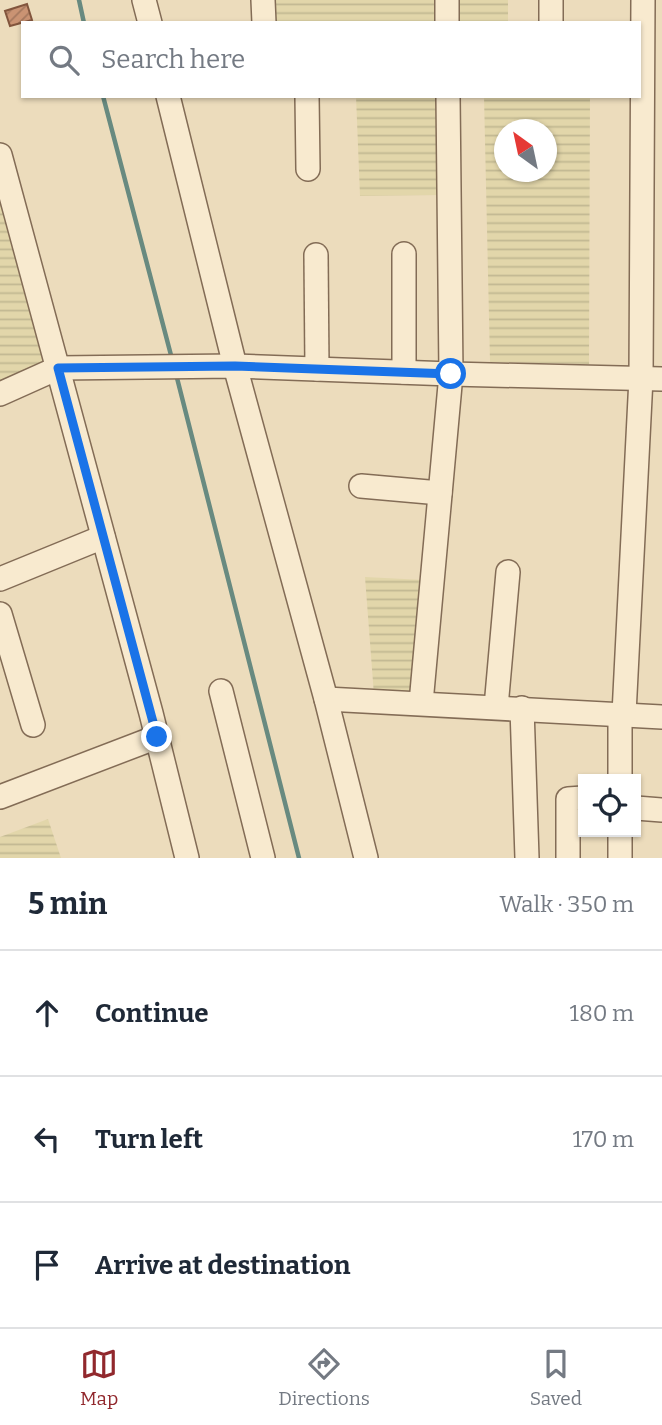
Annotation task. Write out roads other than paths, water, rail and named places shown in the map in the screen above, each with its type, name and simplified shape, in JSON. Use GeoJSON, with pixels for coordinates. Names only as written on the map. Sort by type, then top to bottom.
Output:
{"type":"FeatureCollection","features":[{"type":"Feature","properties":{"kind":"street"},"geometry":{"type":"LineString","coordinates":[[144,0],[149,21]]}},
{"type":"Feature","properties":{"kind":"street"},"geometry":{"type":"LineString","coordinates":[[263,0],[264,21]]}},
{"type":"Feature","properties":{"kind":"street"},"geometry":{"type":"LineString","coordinates":[[447,0],[447,21]]}},
{"type":"Feature","properties":{"kind":"street"},"geometry":{"type":"LineString","coordinates":[[551,0],[551,21]]}},
{"type":"Feature","properties":{"kind":"street"},"geometry":{"type":"LineString","coordinates":[[620,774],[622,714],[652,378],[648,47],[643,0]]}},
{"type":"Feature","properties":{"kind":"street"},"geometry":{"type":"LineString","coordinates":[[168,98],[235,366],[326,699],[366,858]]}},
{"type":"Feature","properties":{"kind":"street"},"geometry":{"type":"LineString","coordinates":[[307,98],[308,169]]}},
{"type":"Feature","properties":{"kind":"street"},"geometry":{"type":"LineString","coordinates":[[421,703],[451,374],[448,98]]}},
{"type":"Feature","properties":{"kind":"street"},"geometry":{"type":"LineString","coordinates":[[0,155],[157,737],[182,856]]}},
{"type":"Feature","properties":{"kind":"street"},"geometry":{"type":"LineString","coordinates":[[404,254],[404,372]]}},
{"type":"Feature","properties":{"kind":"street"},"geometry":{"type":"LineString","coordinates":[[316,255],[317,369]]}},
{"type":"Feature","properties":{"kind":"street"},"geometry":{"type":"LineString","coordinates":[[0,394],[58,368],[235,366],[652,378]]}},
{"type":"Feature","properties":{"kind":"street"},"geometry":{"type":"LineString","coordinates":[[360,486],[440,493]]}},
{"type":"Feature","properties":{"kind":"street"},"geometry":{"type":"LineString","coordinates":[[0,579],[103,537]]}},
{"type":"Feature","properties":{"kind":"street"},"geometry":{"type":"LineString","coordinates":[[496,707],[508,572]]}},
{"type":"Feature","properties":{"kind":"street"},"geometry":{"type":"LineString","coordinates":[[0,614],[33,724]]}},
{"type":"Feature","properties":{"kind":"street"},"geometry":{"type":"LineString","coordinates":[[220,691],[263,858]]}},
{"type":"Feature","properties":{"kind":"street"},"geometry":{"type":"LineString","coordinates":[[326,699],[662,717]]}},
{"type":"Feature","properties":{"kind":"street"},"geometry":{"type":"LineString","coordinates":[[522,708],[527,858]]}},
{"type":"Feature","properties":{"kind":"street"},"geometry":{"type":"LineString","coordinates":[[0,797],[157,737]]}},
{"type":"Feature","properties":{"kind":"street"},"geometry":{"type":"LineString","coordinates":[[568,858],[568,799],[578,798]]}},
{"type":"Feature","properties":{"kind":"street"},"geometry":{"type":"LineString","coordinates":[[641,808],[662,810]]}},
{"type":"Feature","properties":{"kind":"street"},"geometry":{"type":"LineString","coordinates":[[620,837],[620,858]]}},
{"type":"Feature","properties":{"kind":"waterway"},"geometry":{"type":"LineString","coordinates":[[79,0],[84,21]]}},
{"type":"Feature","properties":{"kind":"waterway"},"geometry":{"type":"LineString","coordinates":[[104,98],[172,359]]}},
{"type":"Feature","properties":{"kind":"waterway"},"geometry":{"type":"LineString","coordinates":[[176,374],[299,858]]}}]}
